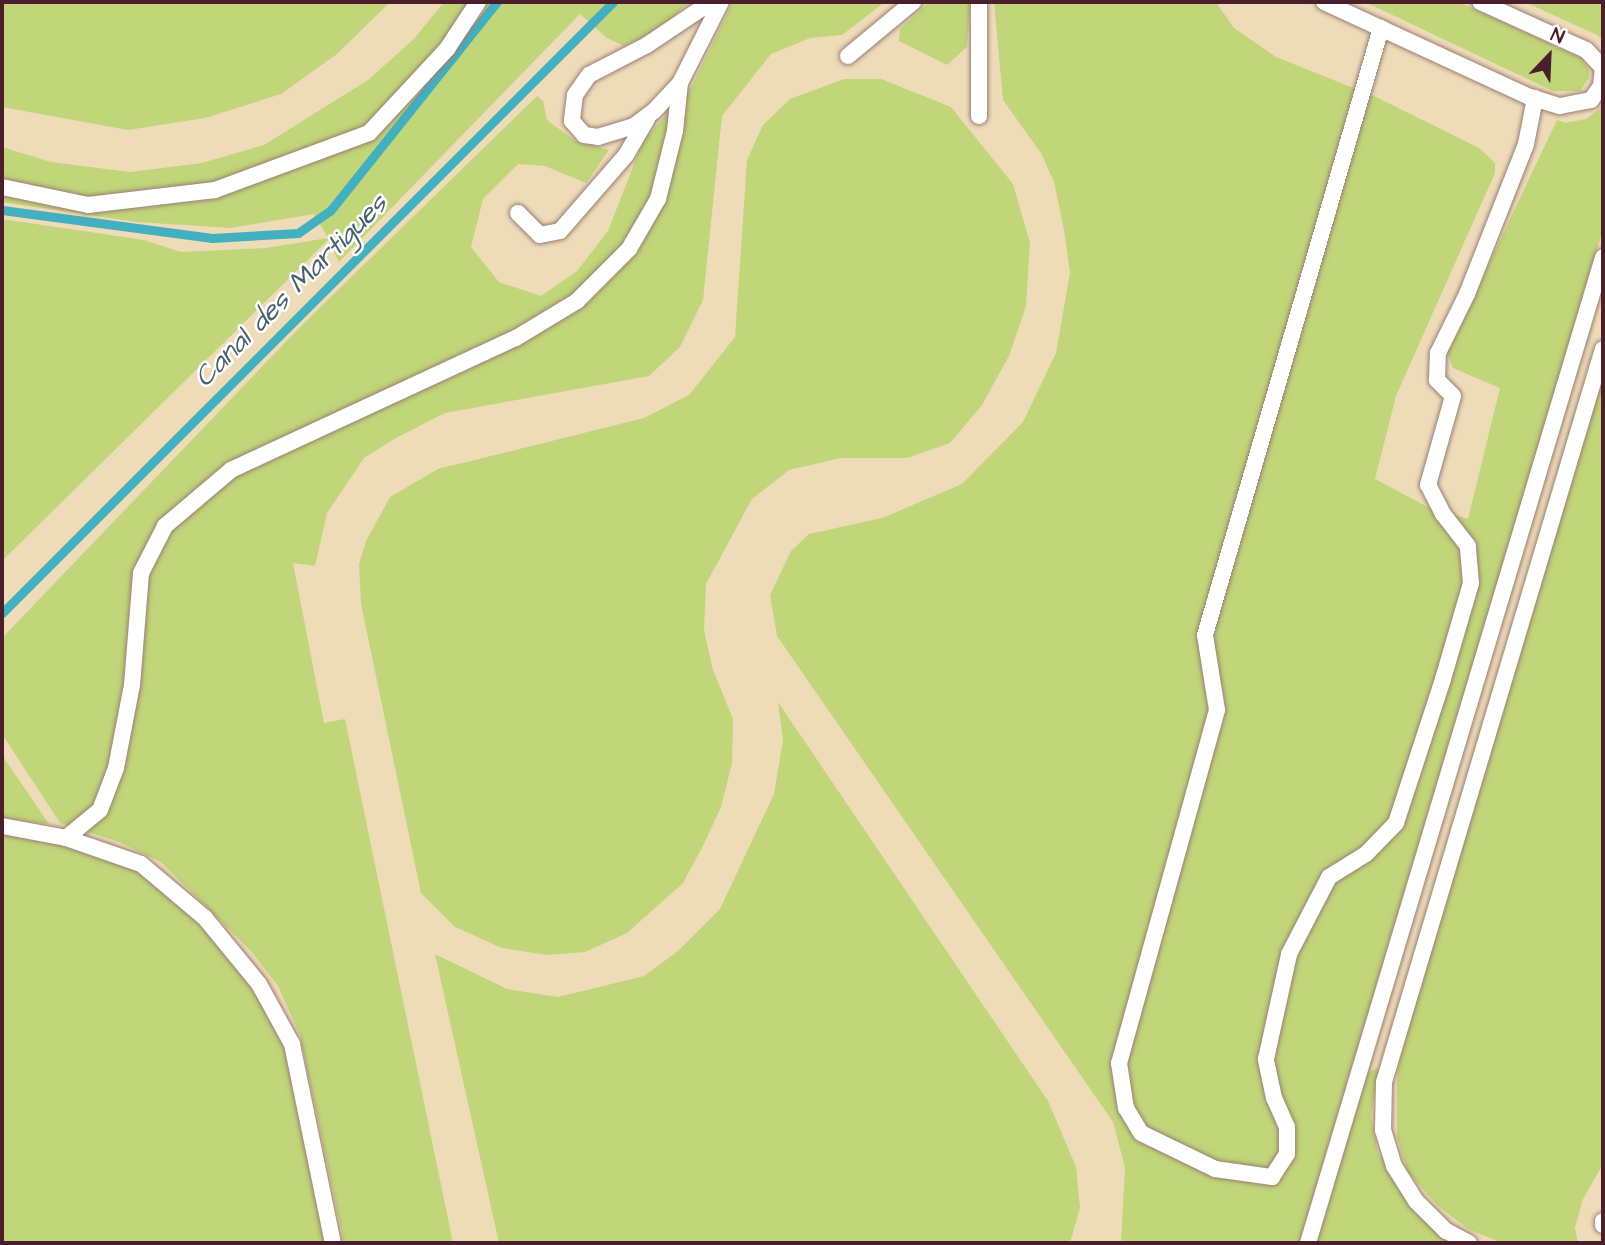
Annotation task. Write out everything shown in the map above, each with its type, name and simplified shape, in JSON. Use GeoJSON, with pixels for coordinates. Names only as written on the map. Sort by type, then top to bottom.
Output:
{"type":"FeatureCollection","features":[{"type":"Feature","properties":{"kind":"lane"},"geometry":{"type":"LineString","coordinates":[[2,187],[88,205],[215,190],[369,133],[447,49],[478,2]]}},
{"type":"Feature","properties":{"kind":"lane"},"geometry":{"type":"LineString","coordinates":[[711,2],[647,45],[589,75],[575,95],[572,121],[584,135],[598,137],[634,127],[649,115],[680,83],[721,2]]}},
{"type":"Feature","properties":{"kind":"lane"},"geometry":{"type":"LineString","coordinates":[[848,56],[913,2]]}},
{"type":"Feature","properties":{"kind":"lane"},"geometry":{"type":"LineString","coordinates":[[979,2],[979,116]]}},
{"type":"Feature","properties":{"kind":"lane"},"geometry":{"type":"LineString","coordinates":[[1324,2],[1535,98],[1560,106],[1591,100],[1601,86],[1602,68],[1586,50]]}},
{"type":"Feature","properties":{"kind":"lane"},"geometry":{"type":"LineString","coordinates":[[1480,2],[1603,58]]}},
{"type":"Feature","properties":{"kind":"lane"},"geometry":{"type":"LineString","coordinates":[[1381,28],[1205,635],[1217,710],[1119,1063],[1126,1108],[1141,1133],[1215,1168],[1272,1178],[1287,1154],[1287,1127],[1274,1098],[1266,1059],[1289,954],[1329,877],[1366,854],[1396,823],[1443,679],[1471,583],[1468,546],[1443,514],[1428,485],[1453,396],[1437,380],[1438,353],[1467,294],[1527,145],[1535,98]]}},
{"type":"Feature","properties":{"kind":"lane"},"geometry":{"type":"LineString","coordinates":[[66,838],[100,810],[116,768],[132,685],[141,573],[165,526],[231,470],[516,338],[577,301],[629,249],[658,199],[675,131],[680,83]]}},
{"type":"Feature","properties":{"kind":"lane"},"geometry":{"type":"LineString","coordinates":[[519,213],[540,235],[559,231],[626,155],[649,115]]}},
{"type":"Feature","properties":{"kind":"lane"},"geometry":{"type":"LineString","coordinates":[[1308,1243],[1603,257]]}},
{"type":"Feature","properties":{"kind":"lane"},"geometry":{"type":"LineString","coordinates":[[1469,1243],[1446,1231],[1416,1200],[1394,1166],[1383,1130],[1384,1082],[1603,349]]}},
{"type":"Feature","properties":{"kind":"lane"},"geometry":{"type":"LineString","coordinates":[[2,826],[66,838],[141,864],[205,918],[260,985],[292,1044],[333,1243]]}},
{"type":"Feature","properties":{"kind":"green space"},"geometry":{"type":"Polygon","coordinates":[[[2,2],[390,2],[337,54],[281,94],[205,118],[128,130],[2,107],[2,2]]]}},
{"type":"Feature","properties":{"kind":"green space"},"geometry":{"type":"Polygon","coordinates":[[[444,2],[689,2],[659,30],[624,46],[607,38],[580,14],[339,262],[328,240],[2,561],[2,219],[144,240],[181,252],[266,248],[328,238],[314,214],[230,228],[136,222],[2,202],[2,147],[51,162],[130,172],[202,163],[264,145],[368,80],[414,39],[444,2]]]}},
{"type":"Feature","properties":{"kind":"green space"},"geometry":{"type":"Polygon","coordinates":[[[733,2],[885,2],[842,35],[810,38],[771,54],[722,116],[703,300],[680,347],[649,376],[445,413],[396,438],[364,458],[327,513],[315,566],[293,563],[324,723],[345,719],[453,1243],[344,1243],[300,1035],[278,986],[251,951],[161,862],[119,842],[60,823],[2,734],[2,638],[301,326],[537,96],[543,101],[547,120],[574,140],[609,150],[586,183],[545,166],[518,164],[483,199],[471,247],[499,282],[541,296],[577,271],[608,231],[643,141],[692,86],[733,2]]]}},
{"type":"Feature","properties":{"kind":"green space"},"geometry":{"type":"Polygon","coordinates":[[[929,2],[970,2],[967,47],[947,65],[899,41],[900,29],[929,2]]]}},
{"type":"Feature","properties":{"kind":"green space"},"geometry":{"type":"Polygon","coordinates":[[[994,2],[1216,2],[1234,28],[1276,57],[1376,97],[1479,148],[1495,163],[1495,173],[1396,396],[1375,479],[1424,505],[1468,519],[1500,388],[1453,368],[1447,352],[1557,120],[1565,123],[1586,119],[1603,106],[1603,230],[1299,1243],[1121,1243],[1125,1168],[1113,1122],[777,636],[770,595],[791,551],[809,534],[882,518],[962,484],[1023,422],[1056,353],[1070,273],[1064,230],[1054,182],[1041,153],[1003,100],[994,2]]]}},
{"type":"Feature","properties":{"kind":"green space"},"geometry":{"type":"Polygon","coordinates":[[[1365,2],[1459,2],[1581,58],[1589,70],[1589,78],[1580,91],[1553,91],[1365,2]]]}},
{"type":"Feature","properties":{"kind":"green space"},"geometry":{"type":"Polygon","coordinates":[[[1525,2],[1603,2],[1603,41],[1597,35],[1525,2]]]}},
{"type":"Feature","properties":{"kind":"green space"},"geometry":{"type":"Polygon","coordinates":[[[844,79],[881,79],[951,107],[1013,184],[1030,243],[1026,306],[1009,356],[982,405],[950,443],[907,458],[841,458],[789,470],[752,499],[706,584],[704,630],[713,670],[733,719],[732,763],[721,807],[683,883],[627,933],[585,952],[547,955],[502,948],[455,927],[421,893],[361,604],[359,564],[366,541],[390,497],[438,469],[644,418],[689,395],[735,337],[747,160],[763,125],[790,99],[844,79]]]}},
{"type":"Feature","properties":{"kind":"green space"},"geometry":{"type":"Polygon","coordinates":[[[1603,372],[1603,1164],[1583,1199],[1575,1228],[1578,1243],[1502,1243],[1468,1229],[1437,1205],[1407,1171],[1397,1137],[1397,1076],[1405,1029],[1603,372]]]}},
{"type":"Feature","properties":{"kind":"green space"},"geometry":{"type":"Polygon","coordinates":[[[778,702],[1048,1101],[1076,1167],[1080,1208],[1070,1243],[499,1243],[435,954],[507,989],[558,997],[644,976],[678,951],[720,909],[774,794],[783,740],[778,702]]]}},
{"type":"Feature","properties":{"kind":"green space"},"geometry":{"type":"Polygon","coordinates":[[[2,755],[49,824],[2,818],[2,755]]]}},
{"type":"Feature","properties":{"kind":"green space"},"geometry":{"type":"Polygon","coordinates":[[[2,834],[58,842],[138,871],[196,918],[249,980],[284,1047],[325,1243],[2,1243],[2,834]]]}},
{"type":"Feature","properties":{"kind":"green space"},"geometry":{"type":"Polygon","coordinates":[[[1378,1068],[1371,1117],[1378,1152],[1415,1213],[1456,1243],[1316,1243],[1367,1073],[1378,1068]]]}},
{"type":"Feature","properties":{"kind":"waterway"},"geometry":{"type":"LineString","coordinates":[[2,210],[212,238],[298,233],[330,211],[497,2]]}},
{"type":"Feature","properties":{"kind":"waterway","name":"Canal des Martigues"},"geometry":{"type":"LineString","coordinates":[[2,613],[613,2]]}}]}
